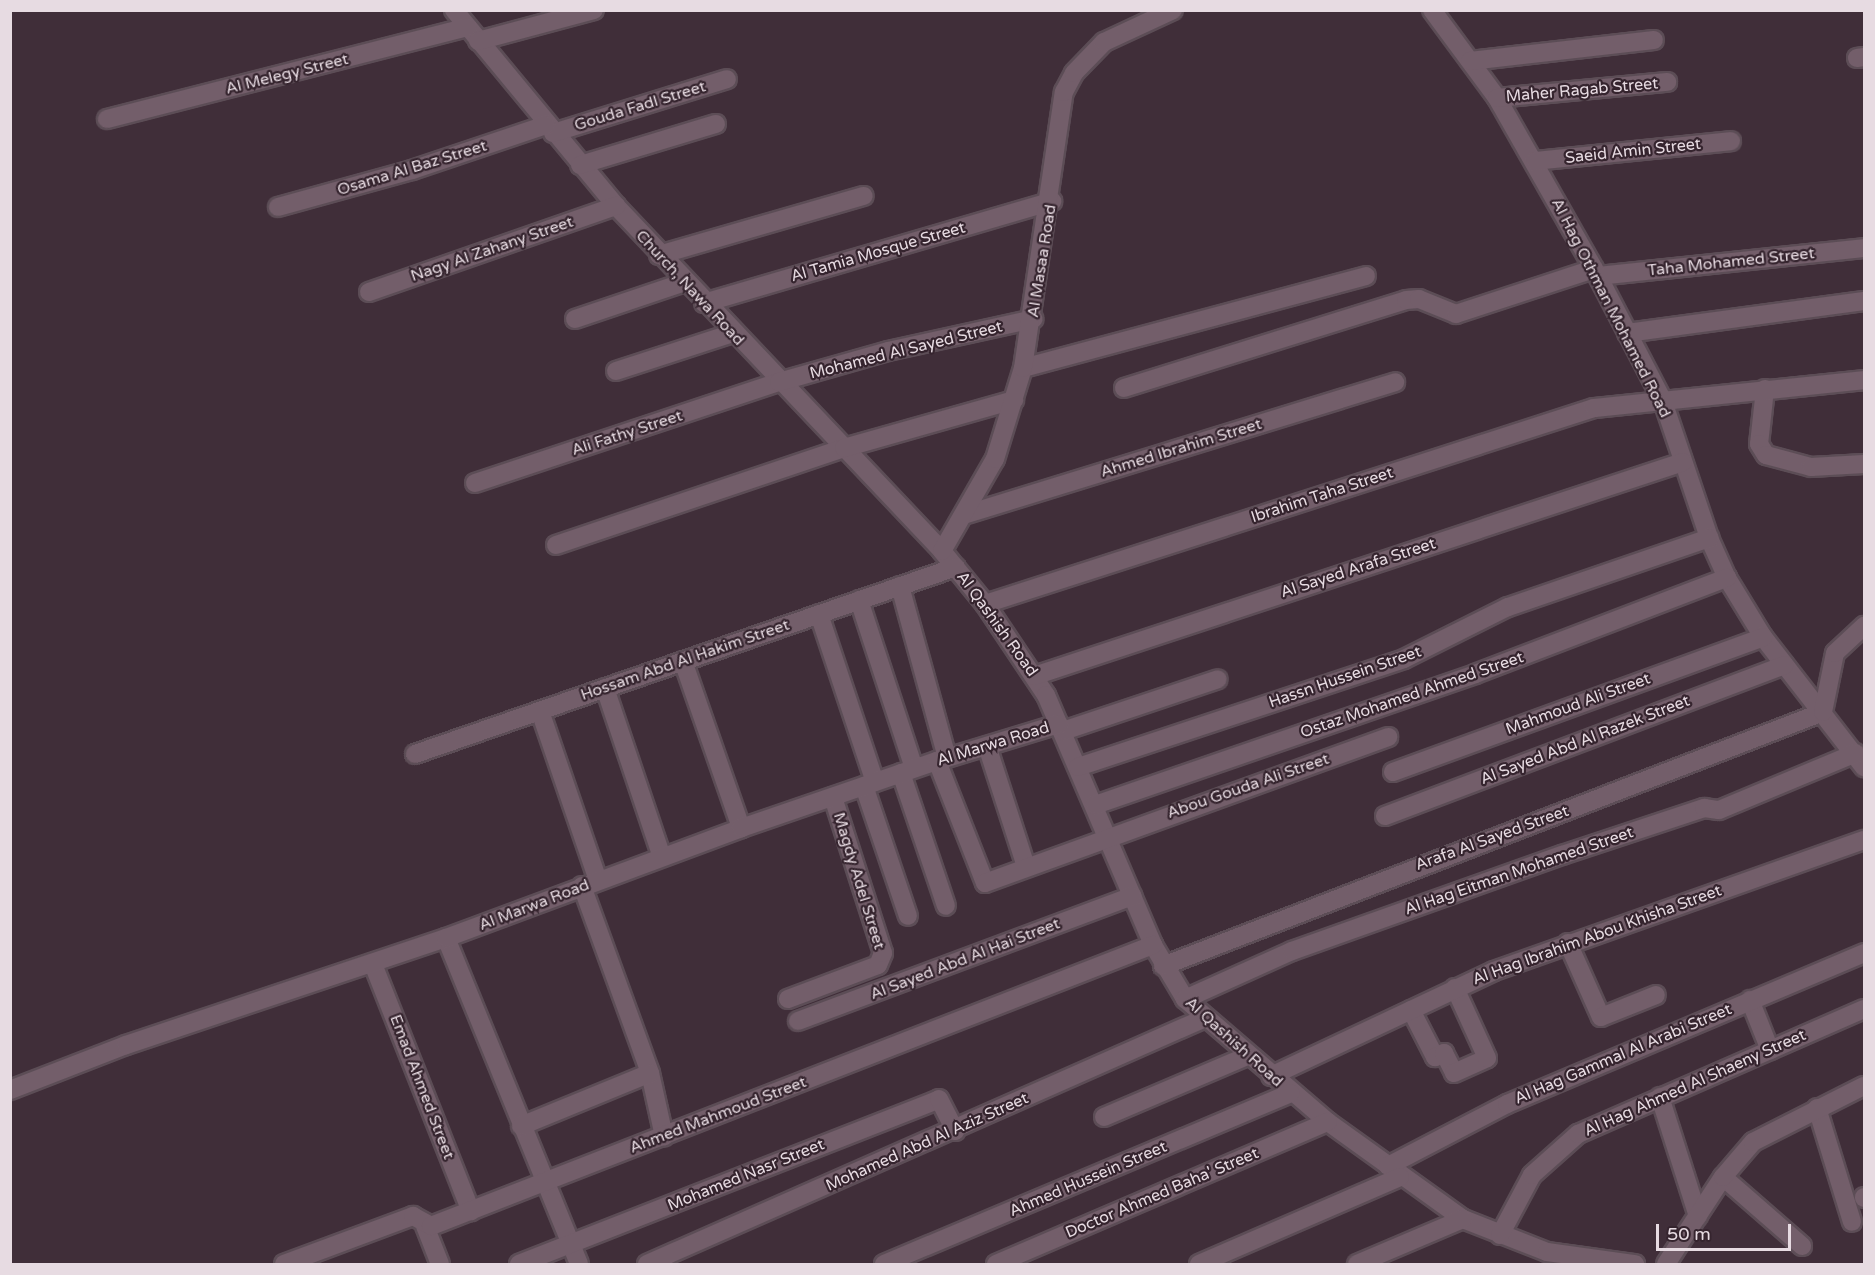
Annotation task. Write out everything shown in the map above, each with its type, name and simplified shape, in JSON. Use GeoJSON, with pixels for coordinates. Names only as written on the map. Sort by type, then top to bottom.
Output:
{"type":"FeatureCollection","features":[{"type":"Feature","properties":{"kind":"street","name":"Church, Nawa Road"},"geometry":{"type":"LineString","coordinates":[[454,10],[549,129],[659,255],[942,551]]}},
{"type":"Feature","properties":{"kind":"street","name":"Al Melegy Street"},"geometry":{"type":"LineString","coordinates":[[107,119],[473,34],[594,10]]}},
{"type":"Feature","properties":{"kind":"street","name":"Al Masaa Road"},"geometry":{"type":"LineString","coordinates":[[942,551],[968,514],[995,459],[1023,368],[1034,319],[1052,201],[1058,112],[1074,72],[1104,42],[1173,10]]}},
{"type":"Feature","properties":{"kind":"street","name":"Al Hag Othman Mohamed Road"},"geometry":{"type":"LineString","coordinates":[[1432,10],[1497,98],[1535,161],[1663,401],[1709,538],[1727,578],[1784,665],[1860,760]]}},
{"type":"Feature","properties":{"kind":"street"},"geometry":{"type":"LineString","coordinates":[[1470,61],[1654,40]]}},
{"type":"Feature","properties":{"kind":"street","name":"Gouda Fadl Street"},"geometry":{"type":"LineString","coordinates":[[549,129],[727,79]]}},
{"type":"Feature","properties":{"kind":"street","name":"Maher Ragab Street"},"geometry":{"type":"LineString","coordinates":[[1497,98],[1667,82]]}},
{"type":"Feature","properties":{"kind":"street"},"geometry":{"type":"LineString","coordinates":[[580,165],[716,124]]}},
{"type":"Feature","properties":{"kind":"street","name":"Osama Al Baz Street"},"geometry":{"type":"LineString","coordinates":[[278,207],[549,129]]}},
{"type":"Feature","properties":{"kind":"street","name":"Saeid Amin Street"},"geometry":{"type":"LineString","coordinates":[[1535,161],[1731,141]]}},
{"type":"Feature","properties":{"kind":"street"},"geometry":{"type":"LineString","coordinates":[[659,255],[864,196]]}},
{"type":"Feature","properties":{"kind":"street","name":"Al Tamia Mosque Street"},"geometry":{"type":"LineString","coordinates":[[704,303],[1052,201]]}},
{"type":"Feature","properties":{"kind":"street","name":"Nagy Al Zahany Street"},"geometry":{"type":"LineString","coordinates":[[369,292],[615,206]]}},
{"type":"Feature","properties":{"kind":"street","name":"Taha Mohamed Street"},"geometry":{"type":"LineString","coordinates":[[1124,387],[1406,300],[1419,299],[1456,314],[1596,272],[1864,248]]}},
{"type":"Feature","properties":{"kind":"street"},"geometry":{"type":"LineString","coordinates":[[1023,368],[1366,276]]}},
{"type":"Feature","properties":{"kind":"street"},"geometry":{"type":"LineString","coordinates":[[575,319],[685,282]]}},
{"type":"Feature","properties":{"kind":"street"},"geometry":{"type":"LineString","coordinates":[[1627,333],[1864,301]]}},
{"type":"Feature","properties":{"kind":"street","name":"Mohamed Al Sayed Street"},"geometry":{"type":"LineString","coordinates":[[779,382],[888,351],[1034,319]]}},
{"type":"Feature","properties":{"kind":"street"},"geometry":{"type":"LineString","coordinates":[[616,371],[733,333]]}},
{"type":"Feature","properties":{"kind":"street","name":"Ibrahim Taha Street"},"geometry":{"type":"LineString","coordinates":[[985,604],[1566,416],[1663,401],[1864,380]]}},
{"type":"Feature","properties":{"kind":"street","name":"Ali Fathy Street"},"geometry":{"type":"LineString","coordinates":[[475,483],[779,382]]}},
{"type":"Feature","properties":{"kind":"street","name":"Ahmed Ibrahim Street"},"geometry":{"type":"LineString","coordinates":[[968,514],[1395,382]]}},
{"type":"Feature","properties":{"kind":"street"},"geometry":{"type":"LineString","coordinates":[[1765,389],[1759,444],[1766,455],[1810,467],[1864,464]]}},
{"type":"Feature","properties":{"kind":"street"},"geometry":{"type":"LineString","coordinates":[[556,545],[844,448],[1014,400]]}},
{"type":"Feature","properties":{"kind":"street","name":"Al Sayed Arafa Street"},"geometry":{"type":"LineString","coordinates":[[1034,675],[1683,462]]}},
{"type":"Feature","properties":{"kind":"street","name":"Hassn Hussein Street"},"geometry":{"type":"LineString","coordinates":[[1078,767],[1404,659],[1508,607],[1709,538]]}},
{"type":"Feature","properties":{"kind":"street","name":"Al Qashish Road"},"geometry":{"type":"LineString","coordinates":[[942,551],[985,604],[1034,675],[1061,728],[1095,805],[1153,945],[1163,966],[1185,999],[1247,1056],[1328,1122],[1463,1219],[1569,1262],[1635,1264]]}},
{"type":"Feature","properties":{"kind":"street","name":"Hossam Abd Al Hakim Street"},"geometry":{"type":"LineString","coordinates":[[415,754],[956,567]]}},
{"type":"Feature","properties":{"kind":"street","name":"Ostaz Mohamed Ahmed Street"},"geometry":{"type":"LineString","coordinates":[[1095,805],[1474,674],[1727,578]]}},
{"type":"Feature","properties":{"kind":"street"},"geometry":{"type":"LineString","coordinates":[[900,586],[942,759]]}},
{"type":"Feature","properties":{"kind":"street"},"geometry":{"type":"LineString","coordinates":[[859,600],[946,906]]}},
{"type":"Feature","properties":{"kind":"street"},"geometry":{"type":"LineString","coordinates":[[819,614],[908,916]]}},
{"type":"Feature","properties":{"kind":"street"},"geometry":{"type":"LineString","coordinates":[[1823,712],[1835,653],[1864,626]]}},
{"type":"Feature","properties":{"kind":"street","name":"Mahmoud Ali Street"},"geometry":{"type":"LineString","coordinates":[[1393,772],[1763,636]]}},
{"type":"Feature","properties":{"kind":"street"},"geometry":{"type":"LineString","coordinates":[[683,661],[741,828]]}},
{"type":"Feature","properties":{"kind":"street","name":"Al Sayed Abd Al Razek Street"},"geometry":{"type":"LineString","coordinates":[[1385,816],[1784,665]]}},
{"type":"Feature","properties":{"kind":"street","name":"Al Marwa Road"},"geometry":{"type":"LineString","coordinates":[[10,1090],[126,1045],[373,964],[741,828],[942,759],[1061,728],[1218,679]]}},
{"type":"Feature","properties":{"kind":"street"},"geometry":{"type":"LineString","coordinates":[[605,688],[662,857]]}},
{"type":"Feature","properties":{"kind":"street"},"geometry":{"type":"LineString","coordinates":[[540,711],[590,883],[650,1073],[664,1136]]}},
{"type":"Feature","properties":{"kind":"street","name":"Arafa Al Sayed Street"},"geometry":{"type":"LineString","coordinates":[[1163,966],[1823,712]]}},
{"type":"Feature","properties":{"kind":"street","name":"Abou Gouda Ali Street"},"geometry":{"type":"LineString","coordinates":[[942,759],[981,881],[1026,867],[1107,835],[1388,737]]}},
{"type":"Feature","properties":{"kind":"street"},"geometry":{"type":"LineString","coordinates":[[987,746],[1026,867]]}},
{"type":"Feature","properties":{"kind":"street","name":"Al Hag Eitman Mohamed Street"},"geometry":{"type":"LineString","coordinates":[[1185,999],[1292,951],[1562,855],[1704,808],[1719,810],[1860,760]]}},
{"type":"Feature","properties":{"kind":"street","name":"Magdy Adel Street"},"geometry":{"type":"LineString","coordinates":[[788,999],[878,965],[882,947],[832,797]]}},
{"type":"Feature","properties":{"kind":"street","name":"Al Hag Ibrahim Abou Khisha Street"},"geometry":{"type":"LineString","coordinates":[[1271,1076],[1455,988],[1568,943],[1864,840]]}},
{"type":"Feature","properties":{"kind":"street","name":"Al Sayed Abd Al Hai Street"},"geometry":{"type":"LineString","coordinates":[[798,1022],[1132,896]]}},
{"type":"Feature","properties":{"kind":"street"},"geometry":{"type":"LineString","coordinates":[[446,938],[579,1264]]}},
{"type":"Feature","properties":{"kind":"street"},"geometry":{"type":"LineString","coordinates":[[1568,943],[1601,1017],[1656,995]]}},
{"type":"Feature","properties":{"kind":"street","name":"Ahmed Mahmoud Street"},"geometry":{"type":"LineString","coordinates":[[284,1264],[413,1216],[425,1226],[471,1211],[1153,945]]}},
{"type":"Feature","properties":{"kind":"street","name":"Al Hag Gammal Al Arabi Street"},"geometry":{"type":"LineString","coordinates":[[1199,1264],[1394,1171],[1507,1104],[1864,953]]}},
{"type":"Feature","properties":{"kind":"street","name":"Emad Ahmed Street"},"geometry":{"type":"LineString","coordinates":[[373,964],[471,1211]]}},
{"type":"Feature","properties":{"kind":"street"},"geometry":{"type":"LineString","coordinates":[[1411,1010],[1435,1057],[1444,1053],[1454,1073],[1487,1058],[1455,988]]}},
{"type":"Feature","properties":{"kind":"street"},"geometry":{"type":"LineString","coordinates":[[1750,1000],[1770,1050]]}},
{"type":"Feature","properties":{"kind":"street","name":"Al Hag Ahmed Al Shaeny Street"},"geometry":{"type":"LineString","coordinates":[[1500,1235],[1532,1175],[1553,1153],[1578,1134],[1864,1009]]}},
{"type":"Feature","properties":{"kind":"street","name":"Mohamed Abd Al Aziz Street"},"geometry":{"type":"LineString","coordinates":[[647,1264],[954,1131],[1205,1018]]}},
{"type":"Feature","properties":{"kind":"street"},"geometry":{"type":"LineString","coordinates":[[1104,1117],[1247,1056]]}},
{"type":"Feature","properties":{"kind":"street"},"geometry":{"type":"LineString","coordinates":[[521,1126],[650,1073]]}},
{"type":"Feature","properties":{"kind":"street"},"geometry":{"type":"LineString","coordinates":[[1666,1264],[1723,1177],[1753,1142],[1864,1086]]}},
{"type":"Feature","properties":{"kind":"street","name":"Ahmed Hussein Street"},"geometry":{"type":"LineString","coordinates":[[884,1264],[1291,1092]]}},
{"type":"Feature","properties":{"kind":"street"},"geometry":{"type":"LineString","coordinates":[[1660,1097],[1698,1216]]}},
{"type":"Feature","properties":{"kind":"street","name":"Mohamed Nasr Street"},"geometry":{"type":"LineString","coordinates":[[519,1264],[939,1099],[954,1131]]}},
{"type":"Feature","properties":{"kind":"street"},"geometry":{"type":"LineString","coordinates":[[1817,1108],[1852,1222]]}},
{"type":"Feature","properties":{"kind":"street","name":"Doctor Ahmed Baha' Street"},"geometry":{"type":"LineString","coordinates":[[996,1264],[1328,1122]]}},
{"type":"Feature","properties":{"kind":"street"},"geometry":{"type":"LineString","coordinates":[[1723,1177],[1802,1246]]}},
{"type":"Feature","properties":{"kind":"street"},"geometry":{"type":"LineString","coordinates":[[1357,1264],[1463,1219]]}},
{"type":"Feature","properties":{"kind":"street"},"geometry":{"type":"LineString","coordinates":[[425,1226],[440,1264]]}}]}
